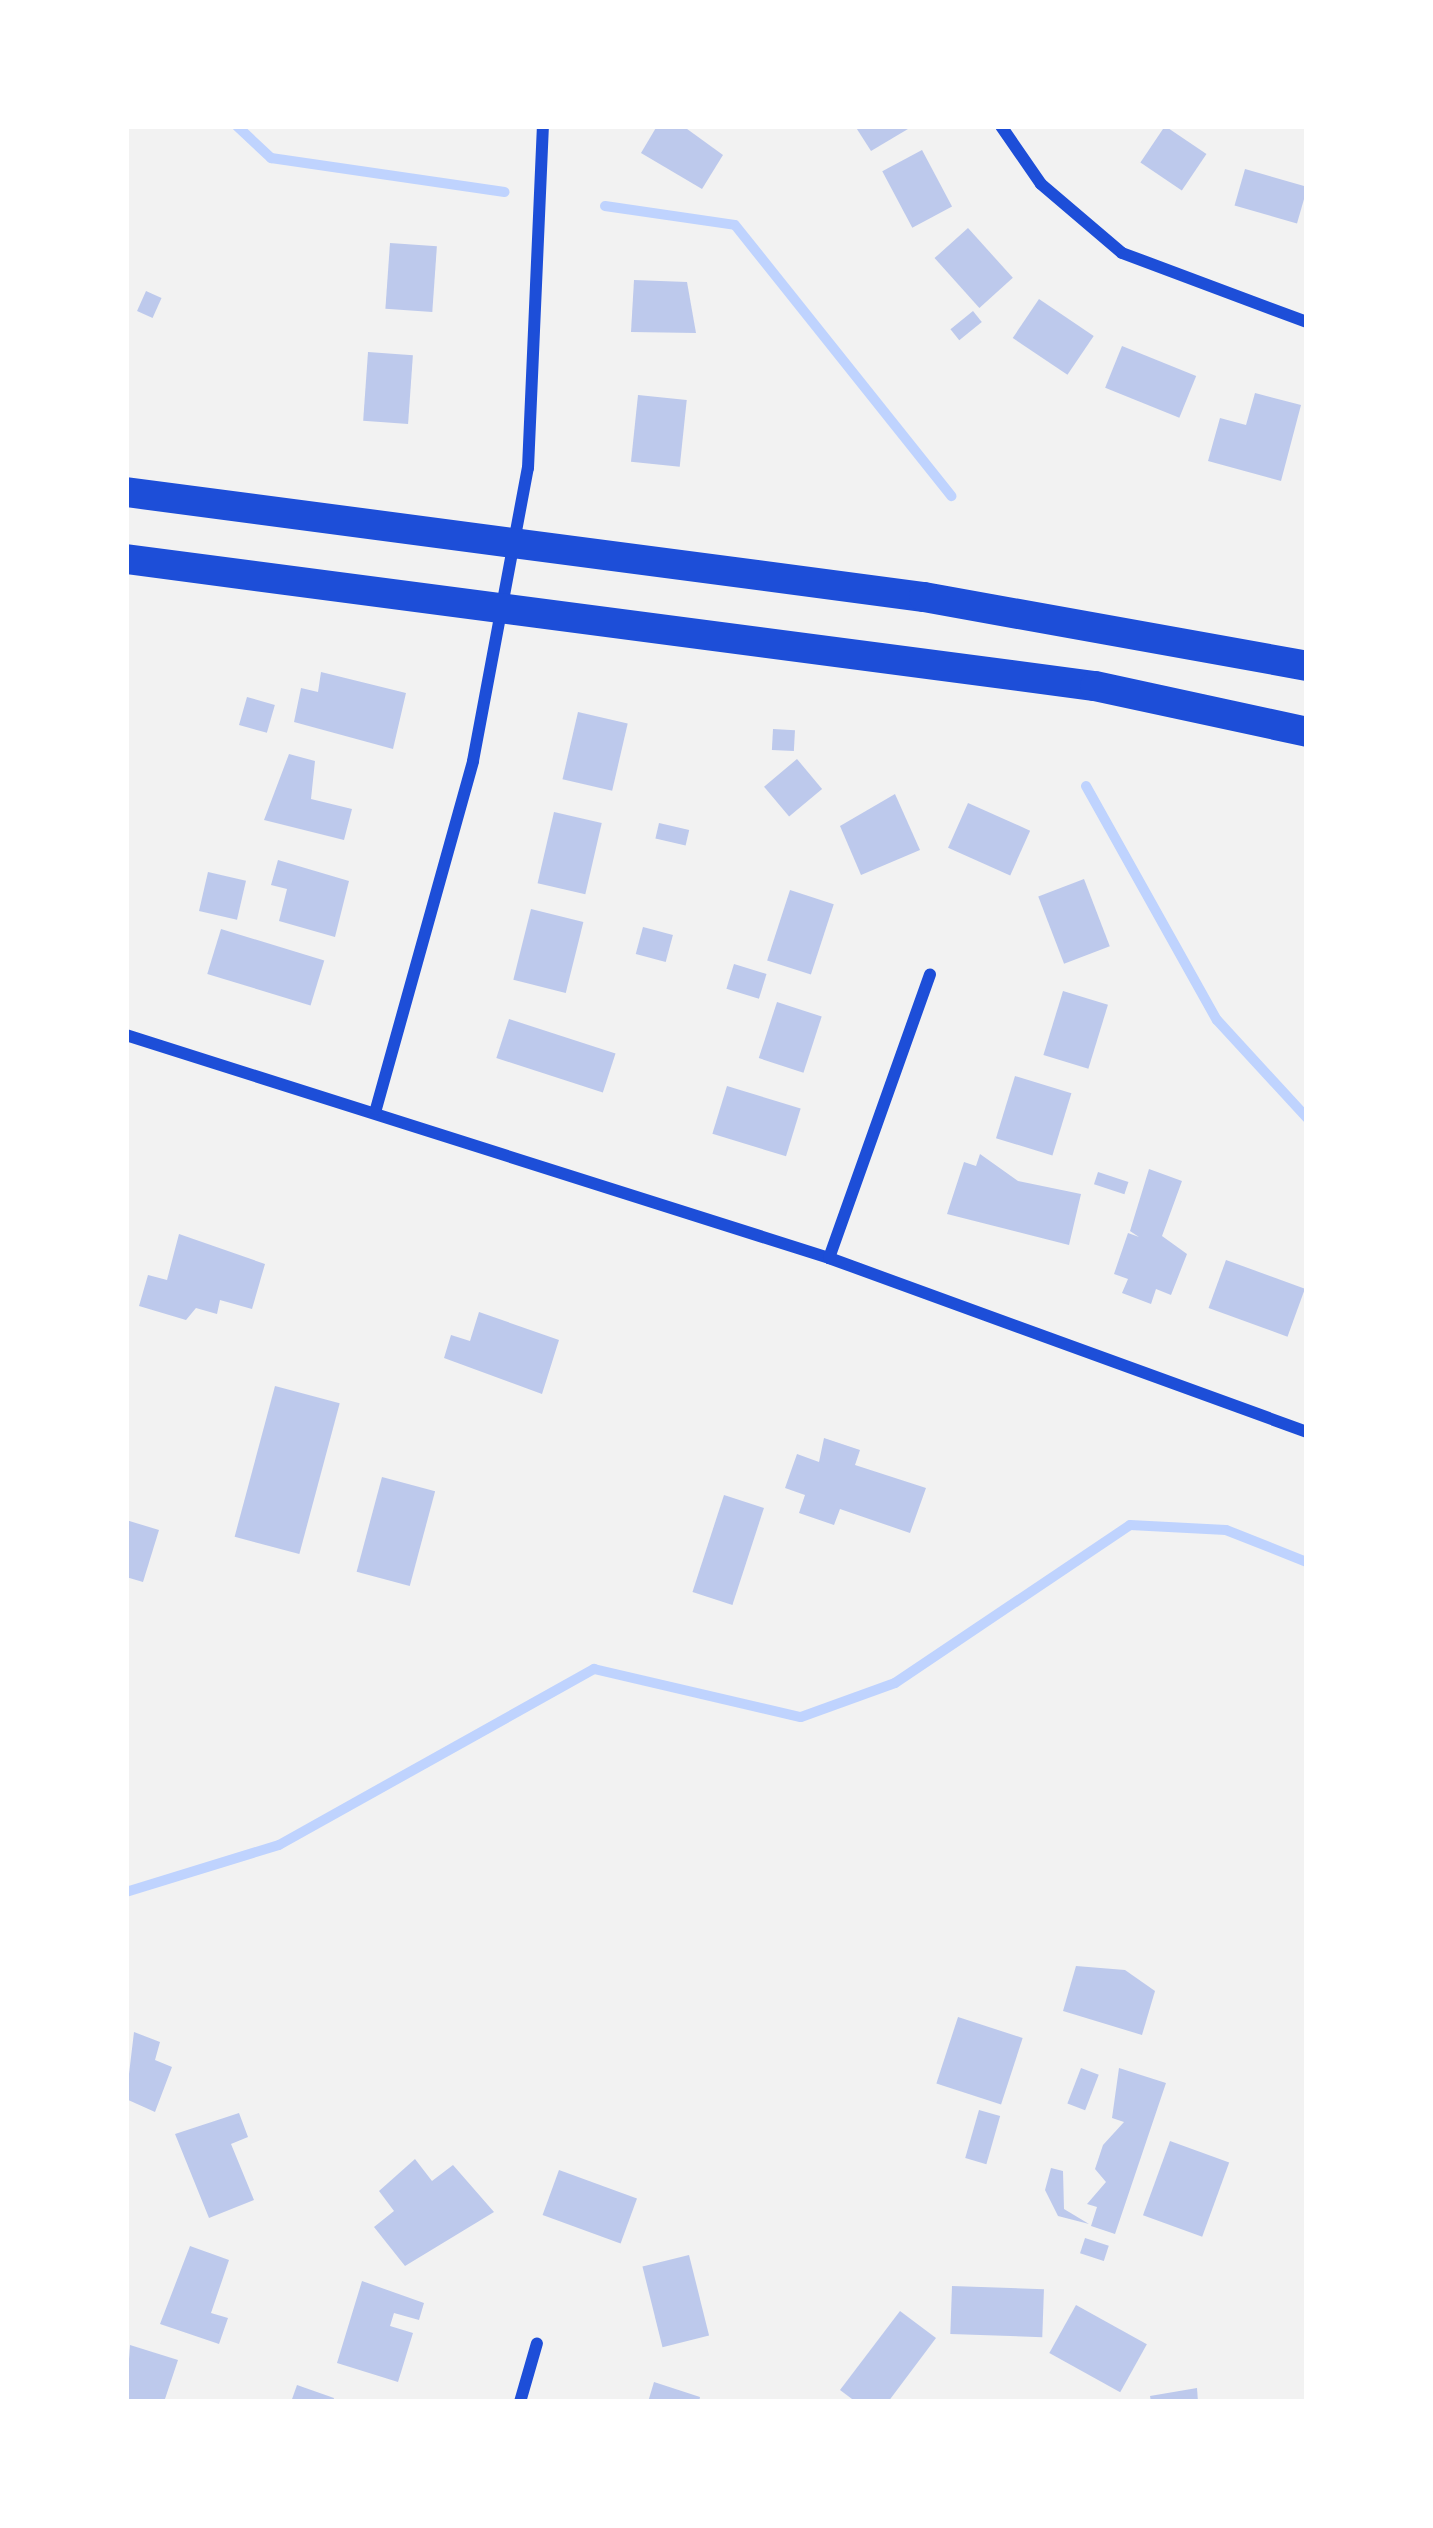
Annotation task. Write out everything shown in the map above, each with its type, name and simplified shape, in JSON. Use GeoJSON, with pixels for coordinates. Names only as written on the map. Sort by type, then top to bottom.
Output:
{"type":"FeatureCollection","features":[{"type":"Feature","properties":{"kind":"main road"},"geometry":{"type":"LineString","coordinates":[[126,492],[924,597],[1307,666]]}},
{"type":"Feature","properties":{"kind":"main road"},"geometry":{"type":"LineString","coordinates":[[126,559],[1095,686],[1307,732]]}},
{"type":"Feature","properties":{"kind":"street"},"geometry":{"type":"LineString","coordinates":[[376,1108],[504,607],[536,365],[543,126]]}},
{"type":"Feature","properties":{"kind":"street"},"geometry":{"type":"LineString","coordinates":[[1001,126],[1041,184],[1122,254],[1307,322]]}},
{"type":"Feature","properties":{"kind":"street"},"geometry":{"type":"LineString","coordinates":[[829,1258],[930,974]]}},
{"type":"Feature","properties":{"kind":"street"},"geometry":{"type":"LineString","coordinates":[[126,1035],[376,1108],[829,1258],[1307,1432]]}},
{"type":"Feature","properties":{"kind":"street"},"geometry":{"type":"LineString","coordinates":[[520,2402],[537,2344]]}},
{"type":"Feature","properties":{"kind":"building"},"geometry":{"type":"Polygon","coordinates":[[[657,126],[683,126],[723,155],[702,189],[641,153],[657,126]]]}},
{"type":"Feature","properties":{"kind":"building"},"geometry":{"type":"Polygon","coordinates":[[[855,126],[913,126],[871,151],[855,126]]]}},
{"type":"Feature","properties":{"kind":"building"},"geometry":{"type":"Polygon","coordinates":[[[1165,126],[1206,154],[1182,190],[1140,162],[1165,126]]]}},
{"type":"Feature","properties":{"kind":"building"},"geometry":{"type":"Polygon","coordinates":[[[922,150],[952,207],[912,228],[882,171],[922,150]]]}},
{"type":"Feature","properties":{"kind":"building"},"geometry":{"type":"Polygon","coordinates":[[[1245,169],[1307,187],[1297,223],[1235,206],[1245,169]]]}},
{"type":"Feature","properties":{"kind":"building"},"geometry":{"type":"Polygon","coordinates":[[[968,228],[1013,278],[979,308],[935,258],[968,228]]]}},
{"type":"Feature","properties":{"kind":"building"},"geometry":{"type":"Polygon","coordinates":[[[390,243],[437,246],[432,312],[385,309],[390,243]]]}},
{"type":"Feature","properties":{"kind":"building"},"geometry":{"type":"Polygon","coordinates":[[[634,280],[687,282],[696,333],[631,332],[634,280]]]}},
{"type":"Feature","properties":{"kind":"building"},"geometry":{"type":"Polygon","coordinates":[[[146,291],[162,298],[153,318],[137,311],[146,291]]]}},
{"type":"Feature","properties":{"kind":"building"},"geometry":{"type":"Polygon","coordinates":[[[1039,299],[1094,336],[1067,375],[1013,338],[1039,299]]]}},
{"type":"Feature","properties":{"kind":"building"},"geometry":{"type":"Polygon","coordinates":[[[973,311],[982,322],[959,340],[950,329],[973,311]]]}},
{"type":"Feature","properties":{"kind":"building"},"geometry":{"type":"Polygon","coordinates":[[[1122,346],[1196,376],[1179,418],[1105,388],[1122,346]]]}},
{"type":"Feature","properties":{"kind":"building"},"geometry":{"type":"Polygon","coordinates":[[[368,352],[413,355],[408,424],[363,421],[368,352]]]}},
{"type":"Feature","properties":{"kind":"building"},"geometry":{"type":"Polygon","coordinates":[[[1255,393],[1301,405],[1281,481],[1208,461],[1220,418],[1246,425],[1255,393]]]}},
{"type":"Feature","properties":{"kind":"building"},"geometry":{"type":"Polygon","coordinates":[[[638,395],[687,400],[680,467],[631,462],[638,395]]]}},
{"type":"Feature","properties":{"kind":"building"},"geometry":{"type":"Polygon","coordinates":[[[321,672],[406,693],[393,749],[294,722],[301,688],[318,692],[321,672]]]}},
{"type":"Feature","properties":{"kind":"building"},"geometry":{"type":"Polygon","coordinates":[[[247,697],[275,705],[267,733],[239,725],[247,697]]]}},
{"type":"Feature","properties":{"kind":"building"},"geometry":{"type":"Polygon","coordinates":[[[578,712],[628,723],[612,791],[562,779],[578,712]]]}},
{"type":"Feature","properties":{"kind":"building"},"geometry":{"type":"Polygon","coordinates":[[[773,729],[795,730],[794,751],[772,750],[773,729]]]}},
{"type":"Feature","properties":{"kind":"building"},"geometry":{"type":"Polygon","coordinates":[[[289,754],[315,761],[311,799],[352,809],[344,840],[264,820],[289,754]]]}},
{"type":"Feature","properties":{"kind":"building"},"geometry":{"type":"Polygon","coordinates":[[[797,759],[822,789],[789,817],[764,787],[797,759]]]}},
{"type":"Feature","properties":{"kind":"building"},"geometry":{"type":"Polygon","coordinates":[[[895,794],[920,850],[861,875],[840,826],[895,794]]]}},
{"type":"Feature","properties":{"kind":"building"},"geometry":{"type":"Polygon","coordinates":[[[968,803],[1030,831],[1010,875],[948,848],[968,803]]]}},
{"type":"Feature","properties":{"kind":"building"},"geometry":{"type":"Polygon","coordinates":[[[554,812],[602,823],[585,894],[538,883],[554,812]]]}},
{"type":"Feature","properties":{"kind":"building"},"geometry":{"type":"Polygon","coordinates":[[[659,823],[689,830],[686,846],[655,839],[659,823]]]}},
{"type":"Feature","properties":{"kind":"building"},"geometry":{"type":"Polygon","coordinates":[[[278,860],[349,881],[335,937],[279,921],[287,889],[271,885],[278,860]]]}},
{"type":"Feature","properties":{"kind":"building"},"geometry":{"type":"Polygon","coordinates":[[[208,872],[246,881],[237,920],[199,911],[208,872]]]}},
{"type":"Feature","properties":{"kind":"building"},"geometry":{"type":"Polygon","coordinates":[[[1084,879],[1110,946],[1064,964],[1038,897],[1084,879]]]}},
{"type":"Feature","properties":{"kind":"building"},"geometry":{"type":"Polygon","coordinates":[[[790,890],[834,904],[811,975],[767,960],[790,890]]]}},
{"type":"Feature","properties":{"kind":"building"},"geometry":{"type":"Polygon","coordinates":[[[531,909],[583,922],[566,993],[513,980],[531,909]]]}},
{"type":"Feature","properties":{"kind":"building"},"geometry":{"type":"Polygon","coordinates":[[[643,927],[673,935],[666,962],[636,954],[643,927]]]}},
{"type":"Feature","properties":{"kind":"building"},"geometry":{"type":"Polygon","coordinates":[[[221,929],[324,961],[311,1006],[207,974],[221,929]]]}},
{"type":"Feature","properties":{"kind":"building"},"geometry":{"type":"Polygon","coordinates":[[[734,964],[767,974],[759,999],[726,989],[734,964]]]}},
{"type":"Feature","properties":{"kind":"building"},"geometry":{"type":"Polygon","coordinates":[[[1063,991],[1108,1005],[1088,1069],[1043,1055],[1063,991]]]}},
{"type":"Feature","properties":{"kind":"building"},"geometry":{"type":"Polygon","coordinates":[[[777,1002],[822,1017],[803,1073],[759,1058],[777,1002]]]}},
{"type":"Feature","properties":{"kind":"building"},"geometry":{"type":"Polygon","coordinates":[[[509,1019],[616,1054],[603,1093],[496,1058],[509,1019]]]}},
{"type":"Feature","properties":{"kind":"building"},"geometry":{"type":"Polygon","coordinates":[[[1015,1076],[1071,1093],[1052,1155],[996,1138],[1015,1076]]]}},
{"type":"Feature","properties":{"kind":"building"},"geometry":{"type":"Polygon","coordinates":[[[727,1086],[801,1109],[786,1156],[712,1134],[727,1086]]]}},
{"type":"Feature","properties":{"kind":"building"},"geometry":{"type":"Polygon","coordinates":[[[980,1154],[1018,1181],[1081,1194],[1069,1245],[947,1214],[964,1162],[976,1166],[980,1154]]]}},
{"type":"Feature","properties":{"kind":"building"},"geometry":{"type":"Polygon","coordinates":[[[1149,1169],[1182,1181],[1162,1236],[1187,1254],[1171,1295],[1156,1289],[1151,1304],[1122,1293],[1128,1279],[1114,1274],[1128,1233],[1139,1237],[1130,1231],[1149,1169]]]}},
{"type":"Feature","properties":{"kind":"building"},"geometry":{"type":"Polygon","coordinates":[[[1098,1172],[1128,1182],[1124,1194],[1094,1184],[1098,1172]]]}},
{"type":"Feature","properties":{"kind":"building"},"geometry":{"type":"Polygon","coordinates":[[[179,1234],[265,1264],[252,1309],[220,1300],[217,1314],[196,1308],[186,1320],[139,1306],[148,1275],[167,1280],[179,1234]]]}},
{"type":"Feature","properties":{"kind":"building"},"geometry":{"type":"Polygon","coordinates":[[[1226,1260],[1305,1289],[1287,1337],[1209,1308],[1226,1260]]]}},
{"type":"Feature","properties":{"kind":"building"},"geometry":{"type":"Polygon","coordinates":[[[479,1312],[559,1340],[542,1394],[444,1358],[451,1335],[470,1341],[479,1312]]]}},
{"type":"Feature","properties":{"kind":"building"},"geometry":{"type":"Polygon","coordinates":[[[275,1386],[340,1403],[299,1554],[235,1537],[275,1386]]]}},
{"type":"Feature","properties":{"kind":"building"},"geometry":{"type":"Polygon","coordinates":[[[824,1438],[860,1450],[855,1465],[926,1488],[910,1533],[840,1509],[834,1525],[799,1513],[805,1495],[785,1488],[797,1454],[819,1462],[824,1438]]]}},
{"type":"Feature","properties":{"kind":"building"},"geometry":{"type":"Polygon","coordinates":[[[382,1477],[435,1491],[410,1586],[357,1572],[382,1477]]]}},
{"type":"Feature","properties":{"kind":"building"},"geometry":{"type":"Polygon","coordinates":[[[724,1495],[764,1508],[732,1605],[692,1592],[724,1495]]]}},
{"type":"Feature","properties":{"kind":"building"},"geometry":{"type":"Polygon","coordinates":[[[126,1520],[159,1530],[143,1582],[126,1577],[126,1520]]]}},
{"type":"Feature","properties":{"kind":"building"},"geometry":{"type":"Polygon","coordinates":[[[1076,1966],[1125,1970],[1155,1991],[1142,2035],[1063,2011],[1076,1966]]]}},
{"type":"Feature","properties":{"kind":"building"},"geometry":{"type":"Polygon","coordinates":[[[958,2017],[1023,2038],[1001,2105],[936,2084],[958,2017]]]}},
{"type":"Feature","properties":{"kind":"building"},"geometry":{"type":"Polygon","coordinates":[[[134,2032],[160,2042],[155,2060],[172,2067],[155,2112],[126,2099],[134,2032]]]}},
{"type":"Feature","properties":{"kind":"building"},"geometry":{"type":"Polygon","coordinates":[[[1081,2068],[1099,2075],[1085,2110],[1067,2103],[1081,2068]]]}},
{"type":"Feature","properties":{"kind":"building"},"geometry":{"type":"Polygon","coordinates":[[[1119,2068],[1166,2083],[1115,2234],[1091,2226],[1097,2207],[1087,2204],[1106,2182],[1095,2169],[1103,2145],[1124,2122],[1112,2118],[1119,2068]]]}},
{"type":"Feature","properties":{"kind":"building"},"geometry":{"type":"Polygon","coordinates":[[[979,2110],[1000,2116],[986,2164],[965,2158],[979,2110]]]}},
{"type":"Feature","properties":{"kind":"building"},"geometry":{"type":"Polygon","coordinates":[[[239,2113],[248,2137],[231,2144],[254,2200],[209,2218],[175,2134],[239,2113]]]}},
{"type":"Feature","properties":{"kind":"building"},"geometry":{"type":"Polygon","coordinates":[[[1170,2141],[1229,2163],[1202,2237],[1143,2215],[1170,2141]]]}},
{"type":"Feature","properties":{"kind":"building"},"geometry":{"type":"Polygon","coordinates":[[[415,2159],[432,2181],[453,2165],[494,2212],[405,2266],[374,2227],[394,2211],[379,2191],[415,2159]]]}},
{"type":"Feature","properties":{"kind":"building"},"geometry":{"type":"Polygon","coordinates":[[[1051,2168],[1063,2171],[1064,2209],[1089,2224],[1058,2216],[1045,2190],[1051,2168]]]}},
{"type":"Feature","properties":{"kind":"building"},"geometry":{"type":"Polygon","coordinates":[[[559,2170],[637,2198],[621,2243],[543,2215],[559,2170]]]}},
{"type":"Feature","properties":{"kind":"building"},"geometry":{"type":"Polygon","coordinates":[[[1085,2238],[1109,2246],[1104,2261],[1080,2253],[1085,2238]]]}},
{"type":"Feature","properties":{"kind":"building"},"geometry":{"type":"Polygon","coordinates":[[[190,2246],[229,2260],[211,2313],[228,2318],[219,2344],[160,2324],[190,2246]]]}},
{"type":"Feature","properties":{"kind":"building"},"geometry":{"type":"Polygon","coordinates":[[[689,2255],[709,2336],[663,2347],[642,2267],[689,2255]]]}},
{"type":"Feature","properties":{"kind":"building"},"geometry":{"type":"Polygon","coordinates":[[[362,2281],[424,2303],[419,2320],[394,2313],[390,2326],[413,2333],[398,2382],[337,2363],[362,2281]]]}},
{"type":"Feature","properties":{"kind":"building"},"geometry":{"type":"Polygon","coordinates":[[[952,2286],[1044,2289],[1042,2337],[950,2334],[952,2286]]]}},
{"type":"Feature","properties":{"kind":"building"},"geometry":{"type":"Polygon","coordinates":[[[1076,2305],[1147,2344],[1120,2392],[1049,2353],[1076,2305]]]}},
{"type":"Feature","properties":{"kind":"building"},"geometry":{"type":"Polygon","coordinates":[[[900,2311],[936,2338],[888,2402],[856,2402],[840,2390],[900,2311]]]}},
{"type":"Feature","properties":{"kind":"building"},"geometry":{"type":"Polygon","coordinates":[[[130,2345],[178,2360],[164,2402],[126,2402],[130,2345]]]}},
{"type":"Feature","properties":{"kind":"building"},"geometry":{"type":"Polygon","coordinates":[[[654,2382],[700,2397],[699,2402],[648,2402],[654,2382]]]}},
{"type":"Feature","properties":{"kind":"building"},"geometry":{"type":"Polygon","coordinates":[[[297,2385],[334,2398],[333,2402],[291,2402],[297,2385]]]}},
{"type":"Feature","properties":{"kind":"building"},"geometry":{"type":"Polygon","coordinates":[[[1197,2388],[1198,2402],[1151,2402],[1150,2396],[1197,2388]]]}},
{"type":"Feature","properties":{"kind":"waterway"},"geometry":{"type":"LineString","coordinates":[[237,126],[271,158],[505,192]]}},
{"type":"Feature","properties":{"kind":"waterway"},"geometry":{"type":"LineString","coordinates":[[605,206],[735,225],[951,496]]}},
{"type":"Feature","properties":{"kind":"waterway"},"geometry":{"type":"LineString","coordinates":[[1086,786],[1217,1020],[1307,1118]]}},
{"type":"Feature","properties":{"kind":"waterway"},"geometry":{"type":"LineString","coordinates":[[126,1892],[279,1845],[594,1669],[801,1717],[895,1683],[1130,1525],[1226,1530],[1307,1562]]}}]}
